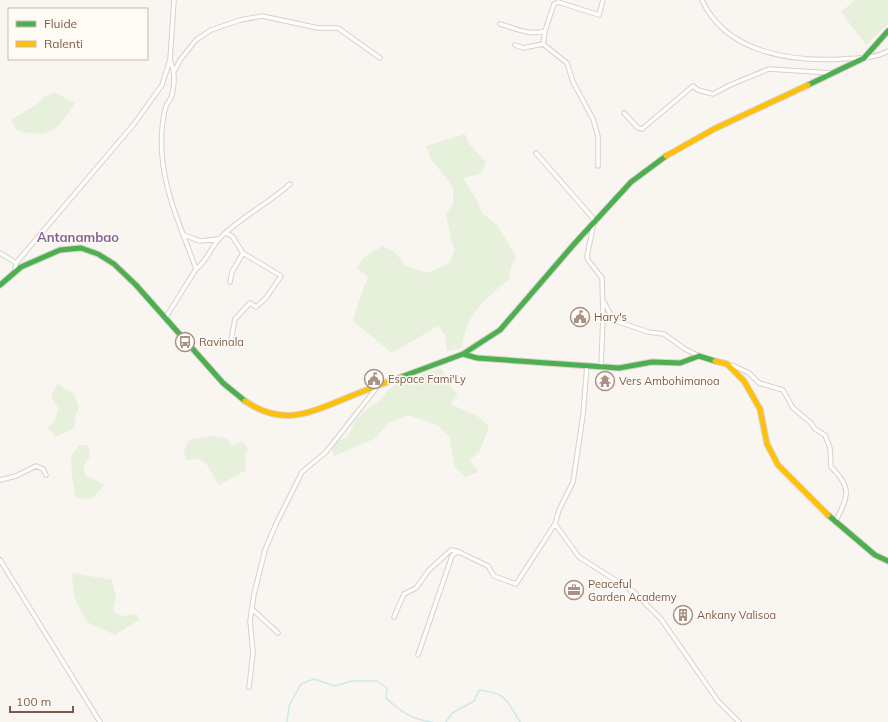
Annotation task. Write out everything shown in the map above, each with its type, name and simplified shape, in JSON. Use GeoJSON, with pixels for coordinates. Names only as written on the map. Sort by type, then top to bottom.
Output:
{"type":"FeatureCollection","features":[{"type":"Feature","properties":{"kind":"main road"},"geometry":{"type":"LineString","coordinates":[[0,285],[15,269],[64,248],[86,249],[100,255],[116,266],[143,291],[201,360],[228,388],[250,404],[272,415],[288,417],[308,414],[379,385],[463,354],[500,330],[631,182],[682,146],[864,58],[879,43],[888,31]]}},
{"type":"Feature","properties":{"kind":"main road"},"geometry":{"type":"LineString","coordinates":[[463,354],[476,358],[588,365],[601,368],[634,366],[652,362],[680,363],[699,356],[727,364],[744,381],[760,409],[767,444],[778,465],[835,522],[875,555],[888,561]]}},
{"type":"Feature","properties":{"kind":"street"},"geometry":{"type":"LineString","coordinates":[[15,269],[16,263],[134,124],[162,86],[170,60],[174,0]]}},
{"type":"Feature","properties":{"kind":"street"},"geometry":{"type":"LineString","coordinates":[[543,44],[545,31],[554,4],[558,2],[599,15],[603,0]]}},
{"type":"Feature","properties":{"kind":"street"},"geometry":{"type":"LineString","coordinates":[[702,0],[712,17],[727,33],[755,49],[784,56],[812,59],[878,57],[888,51]]}},
{"type":"Feature","properties":{"kind":"street"},"geometry":{"type":"LineString","coordinates":[[196,269],[169,194],[162,156],[162,139],[166,107],[172,95],[175,70],[180,60],[196,40],[211,30],[240,20],[262,16],[318,28],[338,28],[380,58]]}},
{"type":"Feature","properties":{"kind":"street"},"geometry":{"type":"LineString","coordinates":[[500,24],[525,32],[538,33],[545,31]]}},
{"type":"Feature","properties":{"kind":"street"},"geometry":{"type":"LineString","coordinates":[[515,45],[523,48],[543,44],[568,63],[573,82],[593,119],[598,136],[598,166]]}},
{"type":"Feature","properties":{"kind":"street"},"geometry":{"type":"LineString","coordinates":[[170,60],[175,70]]}},
{"type":"Feature","properties":{"kind":"street"},"geometry":{"type":"LineString","coordinates":[[624,113],[638,128],[642,129],[693,86],[698,90],[713,94],[769,68],[833,73]]}},
{"type":"Feature","properties":{"kind":"street"},"geometry":{"type":"LineString","coordinates":[[536,153],[592,217],[594,222],[587,256],[588,260],[601,275],[603,300],[601,368]]}},
{"type":"Feature","properties":{"kind":"street"},"geometry":{"type":"LineString","coordinates":[[166,317],[196,269],[203,264],[219,239],[274,198],[290,184]]}},
{"type":"Feature","properties":{"kind":"street"},"geometry":{"type":"LineString","coordinates":[[226,233],[232,236],[243,253],[281,276],[266,298],[256,307],[250,303],[235,318],[231,340]]}},
{"type":"Feature","properties":{"kind":"street"},"geometry":{"type":"LineString","coordinates":[[184,235],[200,241],[219,239]]}},
{"type":"Feature","properties":{"kind":"street"},"geometry":{"type":"LineString","coordinates":[[0,253],[16,263]]}},
{"type":"Feature","properties":{"kind":"street"},"geometry":{"type":"LineString","coordinates":[[230,282],[232,272],[243,253]]}},
{"type":"Feature","properties":{"kind":"street"},"geometry":{"type":"LineString","coordinates":[[603,300],[613,319],[648,332],[664,334],[685,349],[699,356]]}},
{"type":"Feature","properties":{"kind":"street"},"geometry":{"type":"LineString","coordinates":[[394,617],[404,594],[416,588],[429,570],[451,550],[457,551],[488,566],[494,576],[516,584],[555,524],[559,510],[573,482],[583,415],[588,365]]}},
{"type":"Feature","properties":{"kind":"street"},"geometry":{"type":"LineString","coordinates":[[732,365],[749,373],[759,383],[783,390],[793,408],[811,423],[814,429],[825,435],[830,448],[831,466],[842,478],[847,491],[846,497],[835,522]]}},
{"type":"Feature","properties":{"kind":"street"},"geometry":{"type":"LineString","coordinates":[[249,687],[253,653],[250,621],[256,579],[265,550],[294,485],[307,466],[326,452],[379,385]]}},
{"type":"Feature","properties":{"kind":"street"},"geometry":{"type":"LineString","coordinates":[[0,480],[16,476],[36,466],[43,469],[46,475]]}},
{"type":"Feature","properties":{"kind":"street"},"geometry":{"type":"LineString","coordinates":[[555,524],[579,557],[624,588],[634,592],[661,618],[718,701],[739,722]]}},
{"type":"Feature","properties":{"kind":"street"},"geometry":{"type":"LineString","coordinates":[[418,655],[452,556],[457,551]]}},
{"type":"Feature","properties":{"kind":"street"},"geometry":{"type":"LineString","coordinates":[[0,560],[100,722]]}},
{"type":"Feature","properties":{"kind":"street"},"geometry":{"type":"LineString","coordinates":[[252,609],[278,633]]}},
{"type":"Feature","properties":{"kind":"green space"},"geometry":{"type":"Polygon","coordinates":[[[855,0],[888,0],[888,24],[866,45],[841,12],[855,0]]]}},
{"type":"Feature","properties":{"kind":"green space"},"geometry":{"type":"Polygon","coordinates":[[[55,93],[75,103],[58,126],[45,133],[37,134],[16,130],[11,120],[37,104],[45,96],[55,93]]]}},
{"type":"Feature","properties":{"kind":"green space"},"geometry":{"type":"Polygon","coordinates":[[[465,134],[469,144],[486,162],[481,174],[463,178],[477,200],[482,213],[497,225],[516,256],[511,267],[509,279],[484,301],[472,317],[464,336],[462,348],[447,351],[445,335],[438,326],[392,353],[353,321],[368,277],[357,268],[363,258],[383,246],[396,253],[405,266],[427,273],[448,264],[455,250],[451,240],[446,214],[453,204],[453,187],[431,159],[426,146],[465,134]]]}},
{"type":"Feature","properties":{"kind":"green space"},"geometry":{"type":"Polygon","coordinates":[[[441,368],[447,381],[458,395],[450,404],[476,415],[489,426],[480,451],[470,460],[478,472],[466,477],[455,467],[449,436],[437,425],[408,415],[389,423],[374,439],[334,456],[332,450],[337,441],[348,437],[355,421],[371,405],[378,403],[388,390],[398,383],[441,368]]]}},
{"type":"Feature","properties":{"kind":"green space"},"geometry":{"type":"Polygon","coordinates":[[[58,384],[74,395],[79,406],[74,428],[56,437],[48,427],[55,421],[58,408],[51,395],[58,384]]]}},
{"type":"Feature","properties":{"kind":"green space"},"geometry":{"type":"Polygon","coordinates":[[[211,436],[227,439],[233,446],[242,441],[248,448],[245,456],[246,470],[219,485],[207,465],[199,459],[186,460],[184,451],[189,440],[211,436]]]}},
{"type":"Feature","properties":{"kind":"green space"},"geometry":{"type":"Polygon","coordinates":[[[79,445],[88,445],[90,456],[83,467],[85,475],[105,485],[91,499],[76,498],[72,478],[71,456],[79,445]]]}},
{"type":"Feature","properties":{"kind":"green space"},"geometry":{"type":"Polygon","coordinates":[[[72,573],[112,580],[116,598],[113,611],[121,616],[137,614],[139,620],[115,635],[87,622],[74,597],[72,573]]]}},
{"type":"Feature","properties":{"kind":"waterway"},"geometry":{"type":"LineString","coordinates":[[287,722],[289,706],[301,684],[314,679],[335,686],[352,681],[377,681],[387,688],[386,698],[396,707],[413,717],[432,722]]}},
{"type":"Feature","properties":{"kind":"waterway"},"geometry":{"type":"LineString","coordinates":[[446,722],[452,713],[474,701],[479,690],[495,693],[505,699],[520,722]]}},
{"type":"Feature","properties":{"kind":"traffic: fast"},"geometry":{"type":"LineString","coordinates":[[808,85],[864,58],[888,31]]}},
{"type":"Feature","properties":{"kind":"traffic: fast"},"geometry":{"type":"LineString","coordinates":[[401,377],[463,354],[500,330],[575,243],[631,182],[666,156]]}},
{"type":"Feature","properties":{"kind":"traffic: fast"},"geometry":{"type":"LineString","coordinates":[[0,285],[21,267],[60,250],[81,248],[98,254],[114,264],[136,285],[223,383],[245,401]]}},
{"type":"Feature","properties":{"kind":"traffic: fast"},"geometry":{"type":"LineString","coordinates":[[463,354],[477,358],[619,368],[652,362],[680,363],[699,356],[715,361]]}},
{"type":"Feature","properties":{"kind":"traffic: fast"},"geometry":{"type":"LineString","coordinates":[[828,515],[875,555],[888,561]]}},
{"type":"Feature","properties":{"kind":"traffic: slow"},"geometry":{"type":"LineString","coordinates":[[666,156],[714,129],[808,85]]}},
{"type":"Feature","properties":{"kind":"traffic: slow"},"geometry":{"type":"LineString","coordinates":[[715,361],[727,364],[744,381],[760,409],[767,444],[778,465],[828,515]]}},
{"type":"Feature","properties":{"kind":"traffic: slow"},"geometry":{"type":"LineString","coordinates":[[245,401],[258,409],[271,413],[294,415],[318,409],[401,377]]}},
{"type":"Feature","properties":{"kind":"place","name":"Hary's"},"geometry":{"type":"Point","coordinates":[580,317]}},
{"type":"Feature","properties":{"kind":"place","name":"Ravinala"},"geometry":{"type":"Point","coordinates":[185,342]}},
{"type":"Feature","properties":{"kind":"place","name":"Espace Fami'Ly"},"geometry":{"type":"Point","coordinates":[374,379]}},
{"type":"Feature","properties":{"kind":"place","name":"Vers Ambohimanoa"},"geometry":{"type":"Point","coordinates":[605,381]}},
{"type":"Feature","properties":{"kind":"place","name":"Peaceful Garden Academy"},"geometry":{"type":"Point","coordinates":[574,590]}},
{"type":"Feature","properties":{"kind":"place","name":"Ankany Valisoa"},"geometry":{"type":"Point","coordinates":[683,615]}},
{"type":"Feature","properties":{"kind":"district","name":"Antanambao"},"geometry":{"type":"Point","coordinates":[78,237]}}]}
